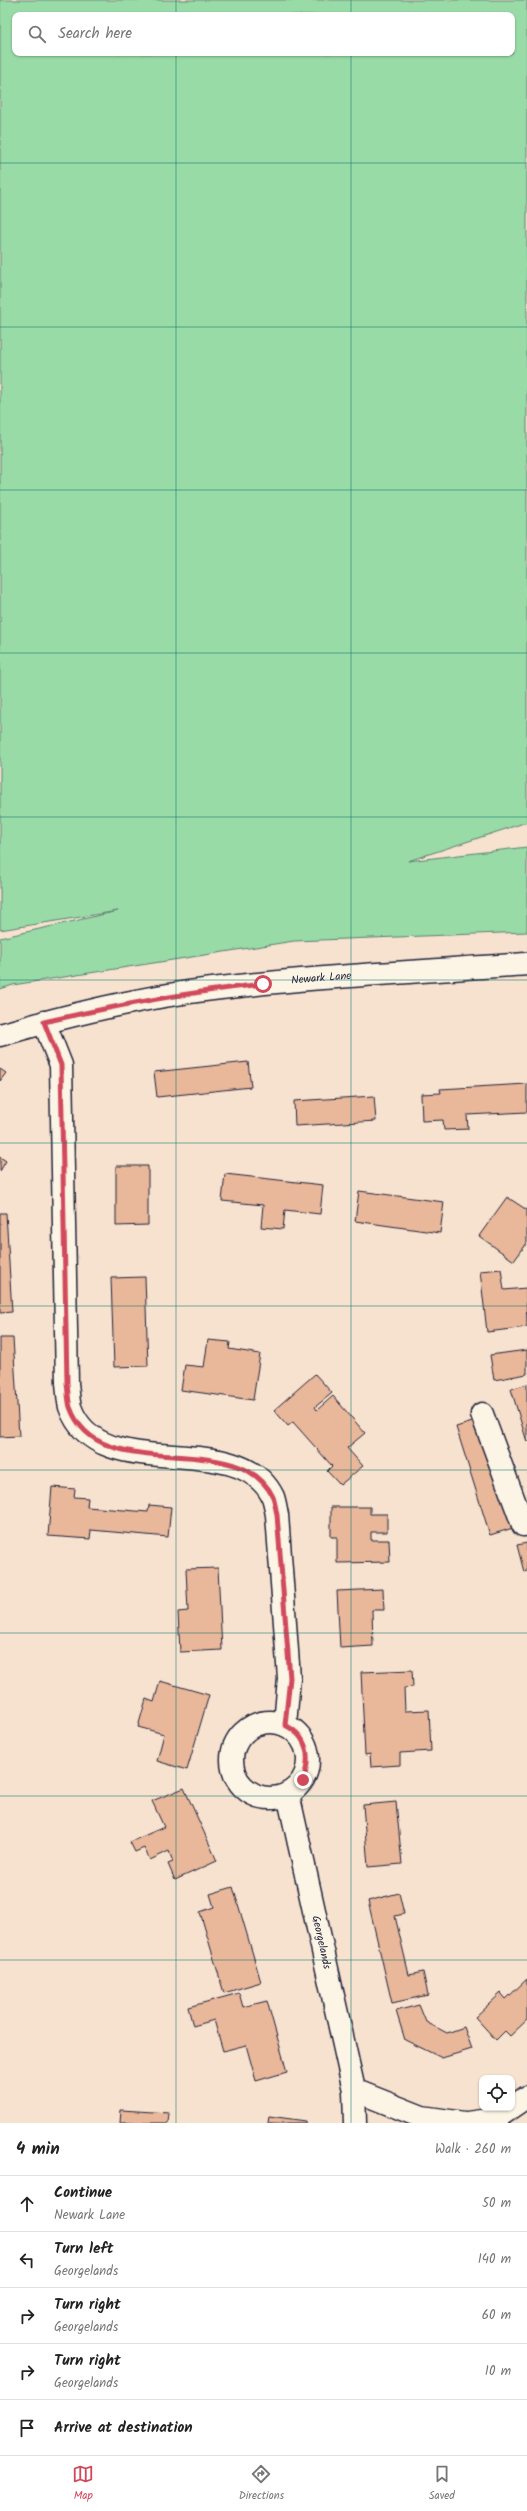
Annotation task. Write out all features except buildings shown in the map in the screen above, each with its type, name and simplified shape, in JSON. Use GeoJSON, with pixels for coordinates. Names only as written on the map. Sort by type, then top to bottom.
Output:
{"type":"FeatureCollection","features":[{"type":"Feature","properties":{"kind":"street","name":"Newark Lane"},"geometry":{"type":"LineString","coordinates":[[0,1035],[44,1022],[115,1005],[195,992],[263,984],[527,964]]}},
{"type":"Feature","properties":{"kind":"street"},"geometry":{"type":"LineString","coordinates":[[44,1022],[61,1065],[67,1383],[70,1407],[81,1427],[98,1441],[123,1450],[227,1463],[247,1470],[261,1481],[273,1498],[277,1515],[290,1678],[285,1725]]}},
{"type":"Feature","properties":{"kind":"street"},"geometry":{"type":"LineString","coordinates":[[482,1414],[523,1525],[527,1524]]}},
{"type":"Feature","properties":{"kind":"street"},"geometry":{"type":"LineString","coordinates":[[265,1722],[285,1725],[302,1739],[308,1752],[308,1767],[303,1780],[294,1791],[281,1797],[267,1799],[253,1795],[238,1781],[232,1761],[234,1747],[241,1735],[252,1726],[265,1722]]}},
{"type":"Feature","properties":{"kind":"street","name":"Georgelands"},"geometry":{"type":"LineString","coordinates":[[288,1794],[354,2090],[355,2123]]}},
{"type":"Feature","properties":{"kind":"street"},"geometry":{"type":"LineString","coordinates":[[354,2090],[422,2116],[464,2123]]}},
{"type":"Feature","properties":{"kind":"street"},"geometry":{"type":"LineString","coordinates":[[467,2123],[495,2119],[527,2097]]}},
{"type":"Feature","properties":{"kind":"green space"},"geometry":{"type":"Polygon","coordinates":[[[0,0],[527,0],[527,822],[408,861],[527,847],[527,932],[294,941],[13,985],[0,989],[0,938],[118,911],[0,930],[0,0]]]}},
{"type":"Feature","properties":{"kind":"route"},"geometry":{"type":"LineString","coordinates":[[263,984],[188,992],[115,1005],[44,1022],[61,1065],[67,1383],[70,1407],[81,1427],[98,1441],[123,1450],[227,1463],[247,1470],[261,1481],[273,1498],[277,1515],[290,1678],[285,1725],[292,1729],[302,1739],[308,1752],[308,1767],[303,1780]]}}]}
